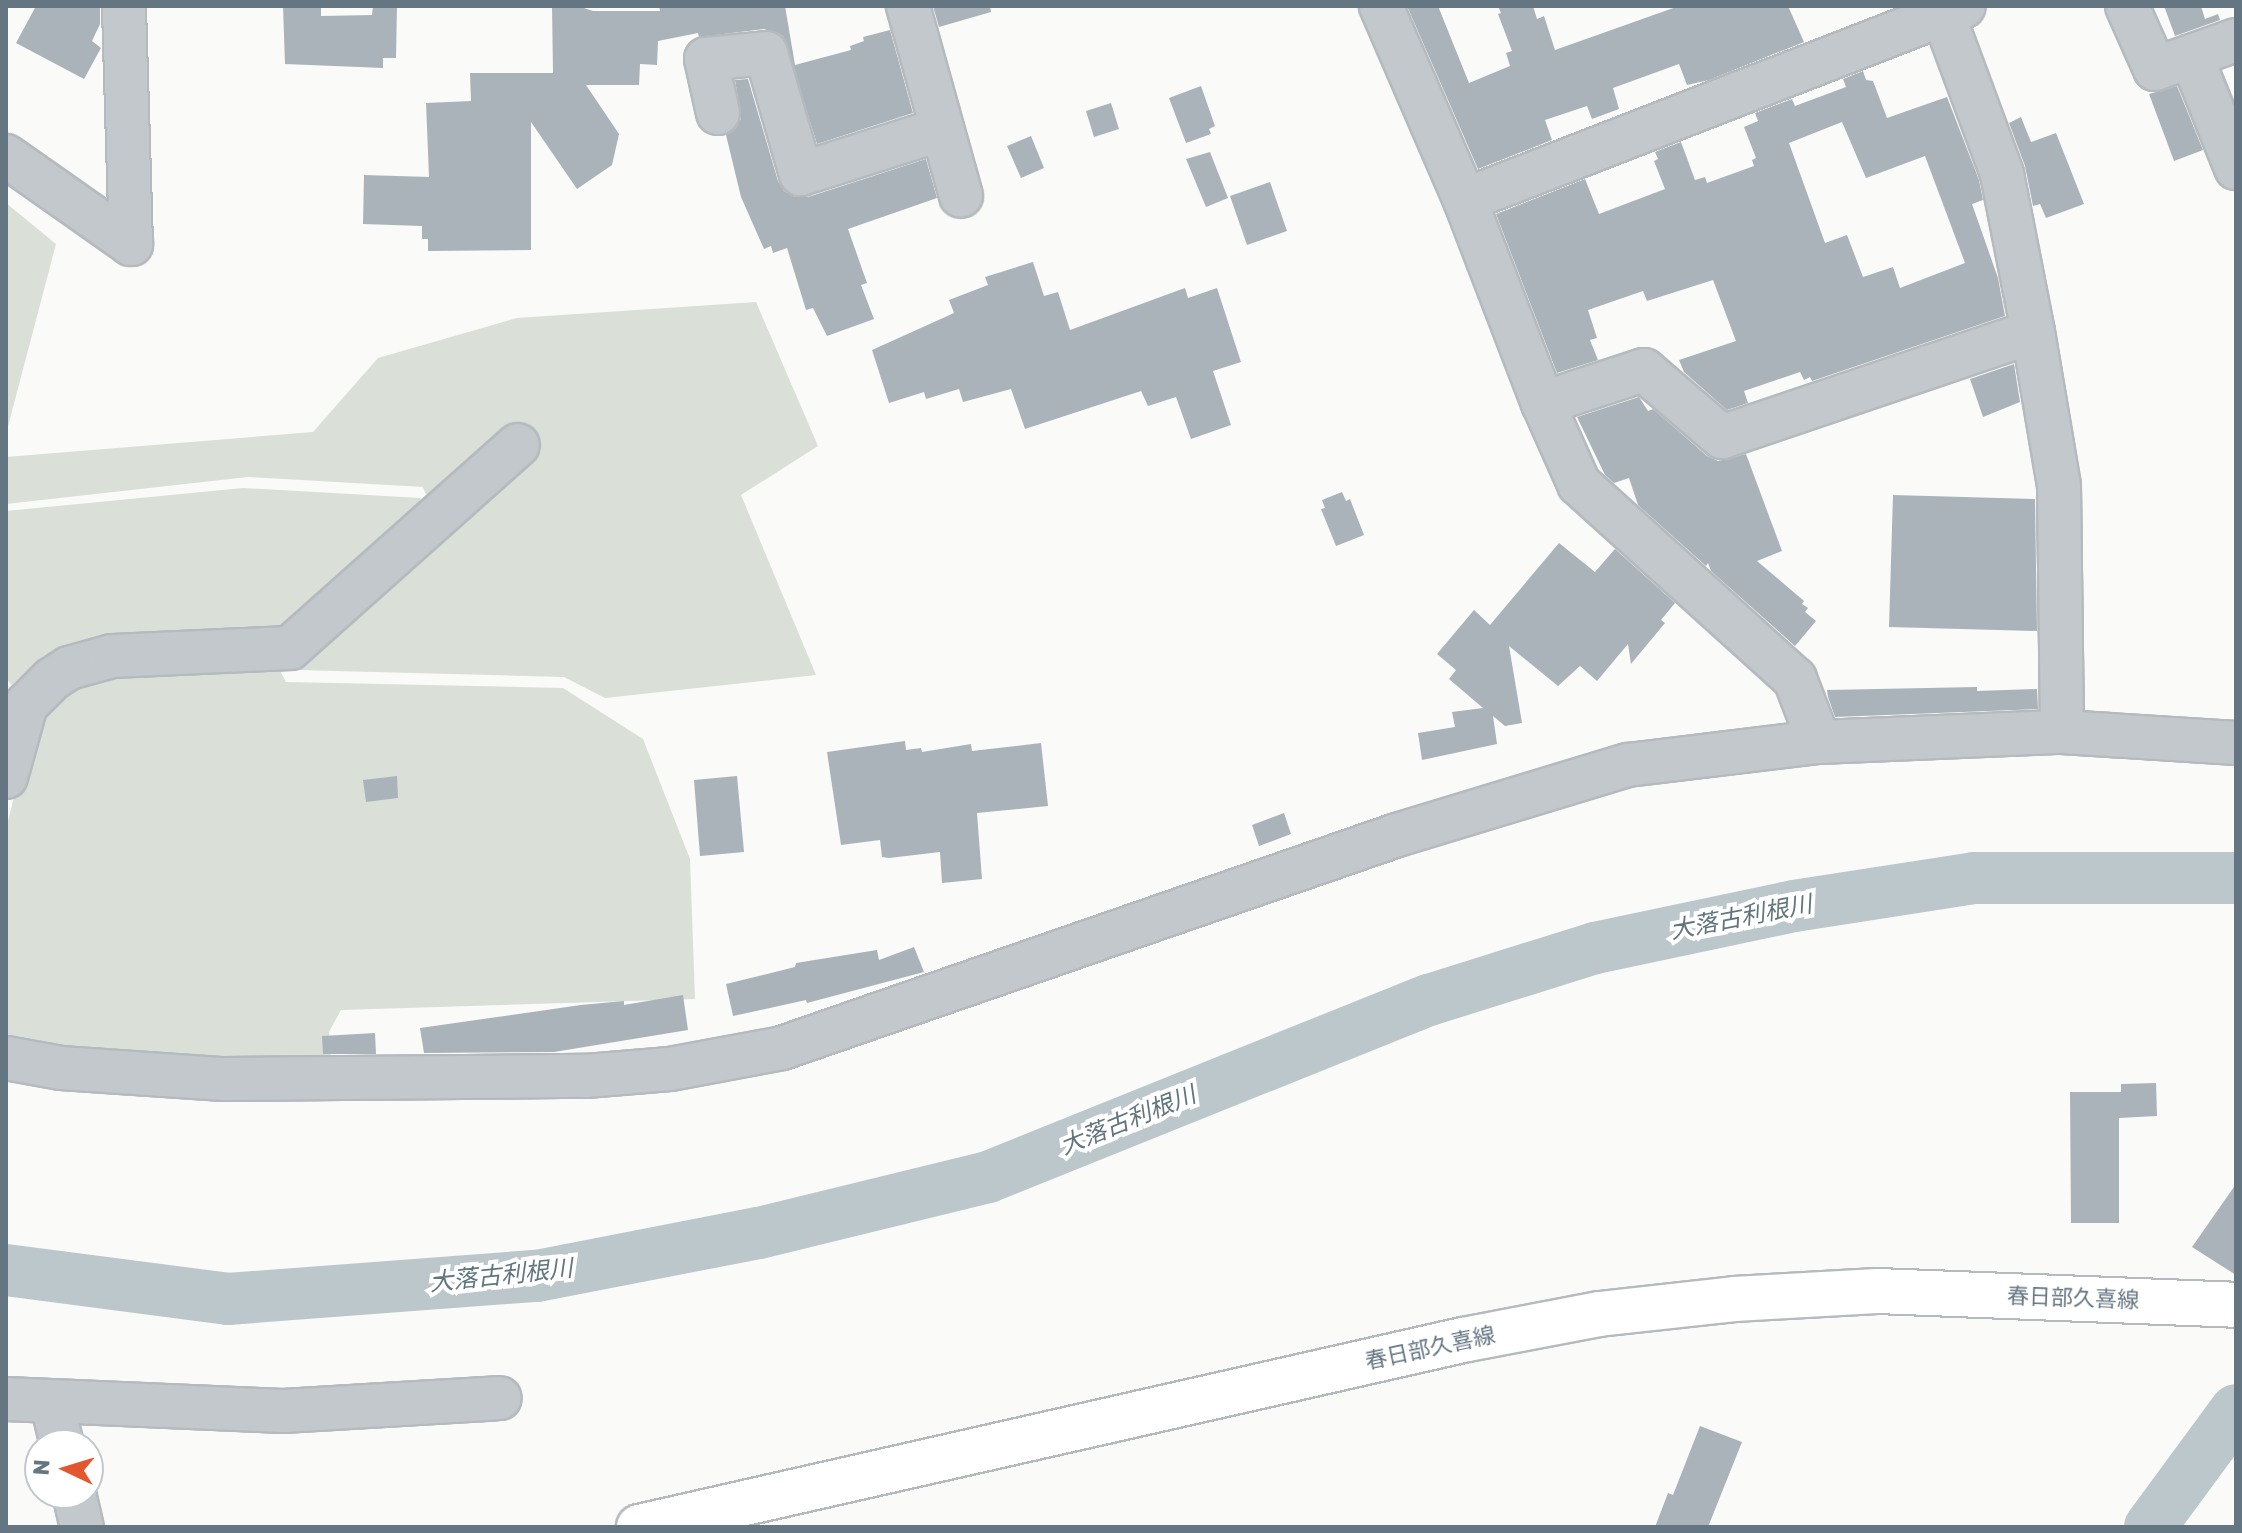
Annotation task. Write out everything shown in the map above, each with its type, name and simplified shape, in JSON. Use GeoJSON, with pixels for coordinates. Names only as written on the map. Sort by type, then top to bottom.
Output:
{"type":"FeatureCollection","features":[{"type":"Feature","properties":{"kind":"main road","name":"春日部久喜線"},"geometry":{"type":"LineString","coordinates":[[639,1527],[1463,1340],[1599,1314],[1734,1299],[1877,1291],[2236,1305]]}},
{"type":"Feature","properties":{"kind":"street"},"geometry":{"type":"LineString","coordinates":[[6,156],[131,244],[124,6]]}},
{"type":"Feature","properties":{"kind":"street"},"geometry":{"type":"LineString","coordinates":[[908,6],[961,196]]}},
{"type":"Feature","properties":{"kind":"street"},"geometry":{"type":"LineString","coordinates":[[1381,6],[1465,200],[1543,403],[1579,484],[1795,679],[1819,742]]}},
{"type":"Feature","properties":{"kind":"street"},"geometry":{"type":"LineString","coordinates":[[2127,6],[2155,69],[2236,40]]}},
{"type":"Feature","properties":{"kind":"street"},"geometry":{"type":"LineString","coordinates":[[1465,200],[1949,9],[2002,174],[2059,486],[2062,732]]}},
{"type":"Feature","properties":{"kind":"street"},"geometry":{"type":"LineString","coordinates":[[718,113],[706,59],[766,53],[801,174],[942,129]]}},
{"type":"Feature","properties":{"kind":"street"},"geometry":{"type":"LineString","coordinates":[[2191,56],[2236,168]]}},
{"type":"Feature","properties":{"kind":"street"},"geometry":{"type":"LineString","coordinates":[[1543,403],[1644,370],[1722,437],[2033,332]]}},
{"type":"Feature","properties":{"kind":"street"},"geometry":{"type":"LineString","coordinates":[[6,777],[16,696],[69,668],[103,658],[290,648],[518,445]]}},
{"type":"Feature","properties":{"kind":"street"},"geometry":{"type":"LineString","coordinates":[[6,1058],[61,1068],[224,1079],[570,1076],[670,1069],[782,1048],[1397,835],[1628,765],[1819,742],[2062,732],[2236,743]]}},
{"type":"Feature","properties":{"kind":"street"},"geometry":{"type":"LineString","coordinates":[[6,1399],[283,1411],[500,1398]]}},
{"type":"Feature","properties":{"kind":"street"},"geometry":{"type":"LineString","coordinates":[[52,1403],[58,1429]]}},
{"type":"Feature","properties":{"kind":"shaded area"},"geometry":{"type":"Polygon","coordinates":[[[6,203],[56,244],[6,434],[6,203]]]}},
{"type":"Feature","properties":{"kind":"shaded area"},"geometry":{"type":"Polygon","coordinates":[[[756,302],[818,446],[741,495],[816,675],[605,698],[564,677],[297,670],[288,656],[443,537],[423,487],[248,477],[6,504],[6,457],[313,432],[378,358],[517,318],[756,302]]]}},
{"type":"Feature","properties":{"kind":"shaded area"},"geometry":{"type":"Polygon","coordinates":[[[243,488],[420,498],[432,528],[271,654],[286,682],[563,688],[643,739],[690,859],[695,999],[341,1010],[329,1032],[332,1068],[6,1050],[6,829],[34,717],[6,678],[6,511],[243,488]]]}},
{"type":"Feature","properties":{"kind":"building"},"geometry":{"type":"Polygon","coordinates":[[[36,6],[100,6],[100,24],[92,41],[101,48],[84,79],[16,43],[36,6]]]}},
{"type":"Feature","properties":{"kind":"building"},"geometry":{"type":"Polygon","coordinates":[[[283,6],[321,6],[321,16],[372,15],[373,6],[397,6],[396,58],[383,58],[383,68],[285,64],[283,6]]]}},
{"type":"Feature","properties":{"kind":"building"},"geometry":{"type":"Polygon","coordinates":[[[552,6],[578,6],[593,11],[660,11],[659,6],[785,6],[795,65],[851,50],[850,46],[864,41],[863,37],[890,30],[913,113],[817,144],[783,36],[764,29],[699,37],[698,33],[658,41],[657,65],[640,64],[639,85],[586,85],[619,134],[612,165],[577,189],[531,122],[531,250],[428,251],[428,239],[422,239],[422,226],[363,224],[364,175],[429,177],[426,103],[471,101],[470,73],[553,73],[552,6]]]}},
{"type":"Feature","properties":{"kind":"building"},"geometry":{"type":"Polygon","coordinates":[[[933,6],[990,6],[991,12],[939,27],[933,6]]]}},
{"type":"Feature","properties":{"kind":"building"},"geometry":{"type":"Polygon","coordinates":[[[1407,6],[1438,6],[1469,83],[1510,66],[1506,53],[1512,51],[1498,6],[1533,6],[1537,19],[1544,16],[1555,50],[1679,6],[1788,6],[1804,42],[1709,80],[1687,85],[1679,64],[1613,88],[1619,109],[1592,119],[1587,106],[1545,120],[1552,140],[1478,169],[1407,6]]]}},
{"type":"Feature","properties":{"kind":"building"},"geometry":{"type":"Polygon","coordinates":[[[2164,6],[2201,6],[2205,19],[2218,14],[2220,20],[2175,36],[2164,6]]]}},
{"type":"Feature","properties":{"kind":"building"},"geometry":{"type":"Polygon","coordinates":[[[1863,71],[1866,80],[1873,81],[1887,118],[1947,97],[1979,180],[1983,200],[1972,204],[1998,278],[2005,316],[1812,381],[1810,377],[1804,380],[1800,372],[1744,391],[1748,403],[1727,410],[1684,372],[1679,360],[1736,341],[1713,280],[1647,301],[1643,291],[1588,310],[1597,338],[1590,340],[1598,360],[1557,373],[1496,214],[1585,179],[1599,214],[1665,189],[1654,161],[1658,159],[1655,152],[1681,142],[1695,180],[1705,177],[1707,183],[1754,166],[1752,160],[1756,158],[1744,127],[1758,121],[1755,113],[1792,99],[1795,106],[1846,87],[1843,79],[1863,71]],[[1842,122],[1789,143],[1825,243],[1847,235],[1863,277],[1893,267],[1900,288],[1965,263],[1925,156],[1866,178],[1842,122]]]}},
{"type":"Feature","properties":{"kind":"building"},"geometry":{"type":"Polygon","coordinates":[[[748,79],[778,181],[784,191],[795,197],[808,197],[926,159],[937,198],[848,229],[867,283],[861,285],[874,319],[827,336],[813,308],[806,310],[787,248],[773,253],[771,246],[764,249],[741,197],[726,135],[741,119],[735,80],[748,79]]]}},
{"type":"Feature","properties":{"kind":"building"},"geometry":{"type":"Polygon","coordinates":[[[1201,86],[1215,126],[1209,129],[1211,134],[1186,143],[1169,98],[1201,86]]]}},
{"type":"Feature","properties":{"kind":"building"},"geometry":{"type":"Polygon","coordinates":[[[2177,86],[2203,150],[2174,161],[2149,94],[2177,86]]]}},
{"type":"Feature","properties":{"kind":"building"},"geometry":{"type":"Polygon","coordinates":[[[1111,103],[1119,129],[1094,137],[1086,111],[1111,103]]]}},
{"type":"Feature","properties":{"kind":"building"},"geometry":{"type":"Polygon","coordinates":[[[2021,117],[2031,142],[2056,133],[2084,204],[2046,218],[2040,204],[2033,206],[2025,166],[2009,123],[2021,117]]]}},
{"type":"Feature","properties":{"kind":"building"},"geometry":{"type":"Polygon","coordinates":[[[1031,136],[1044,168],[1021,178],[1007,146],[1031,136]]]}},
{"type":"Feature","properties":{"kind":"building"},"geometry":{"type":"Polygon","coordinates":[[[1210,152],[1228,198],[1206,207],[1186,159],[1210,152]]]}},
{"type":"Feature","properties":{"kind":"building"},"geometry":{"type":"Polygon","coordinates":[[[1270,182],[1287,231],[1247,245],[1230,196],[1270,182]]]}},
{"type":"Feature","properties":{"kind":"building"},"geometry":{"type":"Polygon","coordinates":[[[1033,262],[1044,296],[1058,292],[1070,330],[1185,288],[1188,298],[1217,288],[1241,362],[1213,371],[1231,425],[1191,439],[1176,397],[1148,406],[1141,391],[1025,429],[1011,389],[963,402],[959,389],[926,399],[924,392],[889,403],[872,350],[954,313],[949,300],[988,285],[985,277],[1033,262]]]}},
{"type":"Feature","properties":{"kind":"building"},"geometry":{"type":"Polygon","coordinates":[[[2014,364],[2020,402],[1983,417],[1970,379],[2014,364]]]}},
{"type":"Feature","properties":{"kind":"building"},"geometry":{"type":"Polygon","coordinates":[[[1639,397],[1648,411],[1653,409],[1707,456],[1718,461],[1746,454],[1782,551],[1757,561],[1804,601],[1802,604],[1808,608],[1805,612],[1816,621],[1795,646],[1711,571],[1708,563],[1706,566],[1638,505],[1629,478],[1614,483],[1605,475],[1577,417],[1639,397]]]}},
{"type":"Feature","properties":{"kind":"building"},"geometry":{"type":"Polygon","coordinates":[[[1342,492],[1346,501],[1350,499],[1364,535],[1336,546],[1321,509],[1325,508],[1322,500],[1342,492]]]}},
{"type":"Feature","properties":{"kind":"building"},"geometry":{"type":"Polygon","coordinates":[[[1893,495],[2035,499],[2037,631],[1889,627],[1893,495]]]}},
{"type":"Feature","properties":{"kind":"building"},"geometry":{"type":"Polygon","coordinates":[[[1559,543],[1595,572],[1615,549],[1675,603],[1661,620],[1665,623],[1631,664],[1628,644],[1597,681],[1580,666],[1558,686],[1509,646],[1522,723],[1505,726],[1493,716],[1497,744],[1422,760],[1418,733],[1455,727],[1452,712],[1483,708],[1449,679],[1456,670],[1437,654],[1474,610],[1490,625],[1559,543]]]}},
{"type":"Feature","properties":{"kind":"building"},"geometry":{"type":"Polygon","coordinates":[[[1977,687],[1977,691],[2037,689],[2038,709],[1835,717],[1827,690],[1977,687]]]}},
{"type":"Feature","properties":{"kind":"building"},"geometry":{"type":"Polygon","coordinates":[[[905,741],[906,750],[921,748],[922,752],[971,744],[972,751],[1041,743],[1048,806],[977,813],[982,879],[942,883],[940,852],[889,858],[882,857],[880,840],[841,845],[827,752],[905,741]]]}},
{"type":"Feature","properties":{"kind":"building"},"geometry":{"type":"Polygon","coordinates":[[[397,776],[398,798],[366,802],[363,780],[397,776]]]}},
{"type":"Feature","properties":{"kind":"building"},"geometry":{"type":"Polygon","coordinates":[[[737,776],[744,852],[700,856],[694,780],[737,776]]]}},
{"type":"Feature","properties":{"kind":"building"},"geometry":{"type":"Polygon","coordinates":[[[1284,813],[1291,834],[1259,846],[1252,825],[1284,813]]]}},
{"type":"Feature","properties":{"kind":"building"},"geometry":{"type":"Polygon","coordinates":[[[914,947],[924,972],[807,1003],[806,1000],[733,1016],[726,984],[795,967],[796,963],[877,950],[879,960],[914,947]]]}},
{"type":"Feature","properties":{"kind":"building"},"geometry":{"type":"Polygon","coordinates":[[[683,995],[688,1030],[554,1052],[424,1053],[420,1028],[581,1005],[624,1001],[624,1005],[683,995]]]}},
{"type":"Feature","properties":{"kind":"building"},"geometry":{"type":"Polygon","coordinates":[[[375,1033],[376,1054],[323,1054],[322,1036],[375,1033]]]}},
{"type":"Feature","properties":{"kind":"building"},"geometry":{"type":"Polygon","coordinates":[[[2156,1083],[2157,1116],[2119,1118],[2119,1223],[2071,1223],[2070,1092],[2121,1092],[2121,1084],[2156,1083]]]}},
{"type":"Feature","properties":{"kind":"building"},"geometry":{"type":"Polygon","coordinates":[[[2236,1184],[2236,1275],[2192,1247],[2236,1184]]]}},
{"type":"Feature","properties":{"kind":"building"},"geometry":{"type":"Polygon","coordinates":[[[1700,1426],[1742,1442],[1708,1527],[1655,1527],[1668,1493],[1673,1495],[1700,1426]]]}},
{"type":"Feature","properties":{"kind":"waterway","name":"大落古利根川"},"geometry":{"type":"LineString","coordinates":[[6,1270],[228,1299],[537,1276],[759,1233],[988,1177],[1429,1000],[1595,948],[1794,906],[1974,878],[2236,878]]}},
{"type":"Feature","properties":{"kind":"waterway"},"geometry":{"type":"LineString","coordinates":[[2150,1527],[2236,1410]]}}]}
